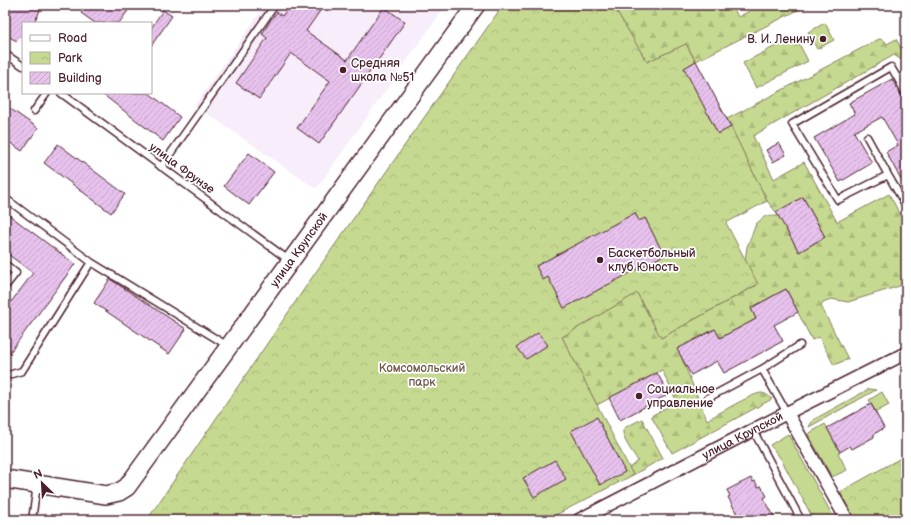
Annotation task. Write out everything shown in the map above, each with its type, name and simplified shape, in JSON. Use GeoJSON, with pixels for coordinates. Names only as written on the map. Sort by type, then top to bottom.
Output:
{"type":"FeatureCollection","features":[{"type":"Feature","properties":{"kind":"main road","name":"улица Крупской"},"geometry":{"type":"LineString","coordinates":[[37,484],[106,495],[119,492],[127,487],[476,5]]}},
{"type":"Feature","properties":{"kind":"main road"},"geometry":{"type":"LineString","coordinates":[[5,480],[37,484]]}},
{"type":"Feature","properties":{"kind":"street","name":"улица Крупской"},"geometry":{"type":"LineString","coordinates":[[579,520],[906,353]]}},
{"type":"Feature","properties":{"kind":"street"},"geometry":{"type":"LineString","coordinates":[[787,413],[847,520]]}},
{"type":"Feature","properties":{"kind":"lane"},"geometry":{"type":"LineString","coordinates":[[161,166],[275,5]]}},
{"type":"Feature","properties":{"kind":"lane"},"geometry":{"type":"LineString","coordinates":[[5,54],[22,65]]}},
{"type":"Feature","properties":{"kind":"lane"},"geometry":{"type":"LineString","coordinates":[[888,175],[838,200],[792,124],[891,67],[906,94]]}},
{"type":"Feature","properties":{"kind":"lane"},"geometry":{"type":"LineString","coordinates":[[898,79],[906,74]]}},
{"type":"Feature","properties":{"kind":"lane"},"geometry":{"type":"LineString","coordinates":[[34,111],[46,94]]}},
{"type":"Feature","properties":{"kind":"lane","name":"улица Фрунзе"},"geometry":{"type":"LineString","coordinates":[[62,94],[290,261]]}},
{"type":"Feature","properties":{"kind":"lane"},"geometry":{"type":"LineString","coordinates":[[867,137],[906,206]]}},
{"type":"Feature","properties":{"kind":"lane"},"geometry":{"type":"LineString","coordinates":[[5,198],[91,262],[228,346]]}},
{"type":"Feature","properties":{"kind":"lane"},"geometry":{"type":"LineString","coordinates":[[5,376],[22,371],[91,262]]}},
{"type":"Feature","properties":{"kind":"lane"},"geometry":{"type":"LineString","coordinates":[[5,264],[16,273],[5,287]]}},
{"type":"Feature","properties":{"kind":"lane"},"geometry":{"type":"LineString","coordinates":[[708,398],[762,369],[800,345]]}},
{"type":"Feature","properties":{"kind":"lane"},"geometry":{"type":"LineString","coordinates":[[762,369],[787,413]]}},
{"type":"Feature","properties":{"kind":"lane"},"geometry":{"type":"LineString","coordinates":[[753,430],[800,520]]}},
{"type":"Feature","properties":{"kind":"lane"},"geometry":{"type":"LineString","coordinates":[[32,520],[37,484]]}},
{"type":"Feature","properties":{"kind":"shaded area"},"geometry":{"type":"Polygon","coordinates":[[[265,5],[446,5],[316,189],[195,105],[265,5]]]}},
{"type":"Feature","properties":{"kind":"green space","name":"Комсомольский парк"},"geometry":{"type":"Polygon","coordinates":[[[503,5],[613,5],[647,62],[686,44],[731,127],[767,201],[726,223],[758,284],[661,338],[637,293],[562,337],[633,475],[546,520],[147,520],[311,279],[503,5]]]}},
{"type":"Feature","properties":{"kind":"green space"},"geometry":{"type":"Polygon","coordinates":[[[613,5],[732,5],[738,17],[761,5],[808,5],[696,61],[686,44],[647,62],[613,5]]]}},
{"type":"Feature","properties":{"kind":"green space"},"geometry":{"type":"Polygon","coordinates":[[[825,23],[834,40],[817,49],[808,32],[825,23]]]}},
{"type":"Feature","properties":{"kind":"green space"},"geometry":{"type":"Polygon","coordinates":[[[795,36],[808,61],[756,88],[743,63],[795,36]]]}},
{"type":"Feature","properties":{"kind":"green space"},"geometry":{"type":"Polygon","coordinates":[[[879,39],[884,40],[887,44],[896,39],[906,57],[906,63],[894,55],[753,136],[774,179],[804,162],[837,222],[889,194],[906,225],[906,284],[848,302],[831,299],[823,302],[821,306],[848,359],[834,365],[819,337],[812,340],[786,289],[751,308],[756,319],[720,338],[714,329],[678,349],[707,420],[742,400],[756,394],[761,393],[772,399],[672,453],[651,416],[677,402],[662,370],[597,405],[562,337],[637,293],[661,338],[757,285],[745,260],[747,247],[756,224],[765,216],[779,216],[799,252],[825,237],[803,197],[776,212],[767,201],[727,119],[879,39]]]}},
{"type":"Feature","properties":{"kind":"green space"},"geometry":{"type":"Polygon","coordinates":[[[869,389],[876,390],[809,427],[813,420],[869,389]]]}},
{"type":"Feature","properties":{"kind":"green space"},"geometry":{"type":"Polygon","coordinates":[[[882,392],[889,405],[876,412],[869,400],[882,392]]]}},
{"type":"Feature","properties":{"kind":"green space"},"geometry":{"type":"Polygon","coordinates":[[[642,419],[663,458],[633,475],[629,468],[638,461],[624,438],[623,430],[642,419]]]}},
{"type":"Feature","properties":{"kind":"green space"},"geometry":{"type":"Polygon","coordinates":[[[825,424],[840,452],[838,453],[847,470],[832,477],[808,434],[825,424]]]}},
{"type":"Feature","properties":{"kind":"green space"},"geometry":{"type":"Polygon","coordinates":[[[788,434],[835,520],[814,520],[781,459],[770,445],[788,434]]]}},
{"type":"Feature","properties":{"kind":"green space"},"geometry":{"type":"Polygon","coordinates":[[[906,455],[906,520],[855,520],[840,492],[906,455]]]}},
{"type":"Feature","properties":{"kind":"building"},"geometry":{"type":"Polygon","coordinates":[[[5,5],[42,5],[34,22],[22,22],[22,36],[17,41],[5,35],[5,5]]]}},
{"type":"Feature","properties":{"kind":"building"},"geometry":{"type":"Polygon","coordinates":[[[86,5],[132,5],[120,22],[94,22],[81,13],[86,5]]]}},
{"type":"Feature","properties":{"kind":"building","name":"Средняя школа №51"},"geometry":{"type":"Polygon","coordinates":[[[290,5],[324,5],[306,31],[347,60],[384,7],[405,22],[319,144],[297,128],[330,81],[291,53],[259,99],[236,83],[267,38],[262,34],[270,21],[277,12],[282,16],[290,5]]]}},
{"type":"Feature","properties":{"kind":"building"},"geometry":{"type":"Polygon","coordinates":[[[163,10],[172,16],[152,45],[152,26],[163,10]]]}},
{"type":"Feature","properties":{"kind":"building"},"geometry":{"type":"Polygon","coordinates":[[[696,61],[731,127],[718,134],[684,68],[696,61]]]}},
{"type":"Feature","properties":{"kind":"building"},"geometry":{"type":"Polygon","coordinates":[[[892,79],[906,104],[906,189],[886,152],[898,145],[882,117],[854,132],[872,163],[840,182],[814,138],[855,114],[849,103],[892,79]]]}},
{"type":"Feature","properties":{"kind":"building"},"geometry":{"type":"Polygon","coordinates":[[[102,94],[150,94],[180,117],[163,141],[102,94]]]}},
{"type":"Feature","properties":{"kind":"building"},"geometry":{"type":"Polygon","coordinates":[[[5,105],[38,128],[22,151],[5,139],[5,105]]]}},
{"type":"Feature","properties":{"kind":"building"},"geometry":{"type":"Polygon","coordinates":[[[779,143],[786,155],[773,162],[766,150],[779,143]]]}},
{"type":"Feature","properties":{"kind":"building"},"geometry":{"type":"Polygon","coordinates":[[[58,144],[125,194],[111,213],[44,163],[58,144]]]}},
{"type":"Feature","properties":{"kind":"building"},"geometry":{"type":"Polygon","coordinates":[[[249,153],[274,172],[249,205],[224,186],[249,153]]]}},
{"type":"Feature","properties":{"kind":"building"},"geometry":{"type":"Polygon","coordinates":[[[803,197],[825,237],[799,252],[776,212],[803,197]]]}},
{"type":"Feature","properties":{"kind":"building"},"geometry":{"type":"Polygon","coordinates":[[[5,212],[75,264],[5,359],[5,310],[33,273],[5,252],[5,212]]]}},
{"type":"Feature","properties":{"kind":"building","name":"Баскетбольный клуб Юность"},"geometry":{"type":"Polygon","coordinates":[[[635,213],[639,221],[645,218],[664,255],[564,308],[548,277],[543,280],[536,266],[635,213]]]}},
{"type":"Feature","properties":{"kind":"building"},"geometry":{"type":"Polygon","coordinates":[[[110,279],[186,329],[169,354],[94,303],[110,279]]]}},
{"type":"Feature","properties":{"kind":"building"},"geometry":{"type":"Polygon","coordinates":[[[786,289],[798,312],[774,325],[783,341],[724,373],[717,361],[691,375],[677,349],[715,329],[720,338],[756,319],[751,308],[786,289]]]}},
{"type":"Feature","properties":{"kind":"building"},"geometry":{"type":"Polygon","coordinates":[[[538,333],[548,345],[526,359],[517,347],[538,333]]]}},
{"type":"Feature","properties":{"kind":"building","name":"Социальное управление"},"geometry":{"type":"Polygon","coordinates":[[[657,373],[669,394],[620,420],[609,398],[657,373]]]}},
{"type":"Feature","properties":{"kind":"building"},"geometry":{"type":"Polygon","coordinates":[[[871,404],[884,428],[874,434],[874,437],[852,449],[850,446],[840,452],[827,428],[871,404]]]}},
{"type":"Feature","properties":{"kind":"building"},"geometry":{"type":"Polygon","coordinates":[[[597,417],[625,472],[600,485],[571,431],[597,417]]]}},
{"type":"Feature","properties":{"kind":"building"},"geometry":{"type":"Polygon","coordinates":[[[555,460],[566,479],[534,497],[523,478],[555,460]]]}},
{"type":"Feature","properties":{"kind":"building"},"geometry":{"type":"Polygon","coordinates":[[[751,478],[753,482],[755,481],[758,487],[761,486],[767,496],[764,498],[776,520],[740,520],[728,497],[730,496],[727,490],[751,478]]]}},
{"type":"Feature","properties":{"kind":"place","name":"В. И. Ленину"},"geometry":{"type":"Point","coordinates":[823,39]}},
{"type":"Feature","properties":{"kind":"place","name":"Средняя школа №51"},"geometry":{"type":"Point","coordinates":[343,70]}},
{"type":"Feature","properties":{"kind":"place","name":"Баскетбольный клуб Юность"},"geometry":{"type":"Point","coordinates":[600,260]}},
{"type":"Feature","properties":{"kind":"place","name":"Социальное управление"},"geometry":{"type":"Point","coordinates":[639,396]}}]}
